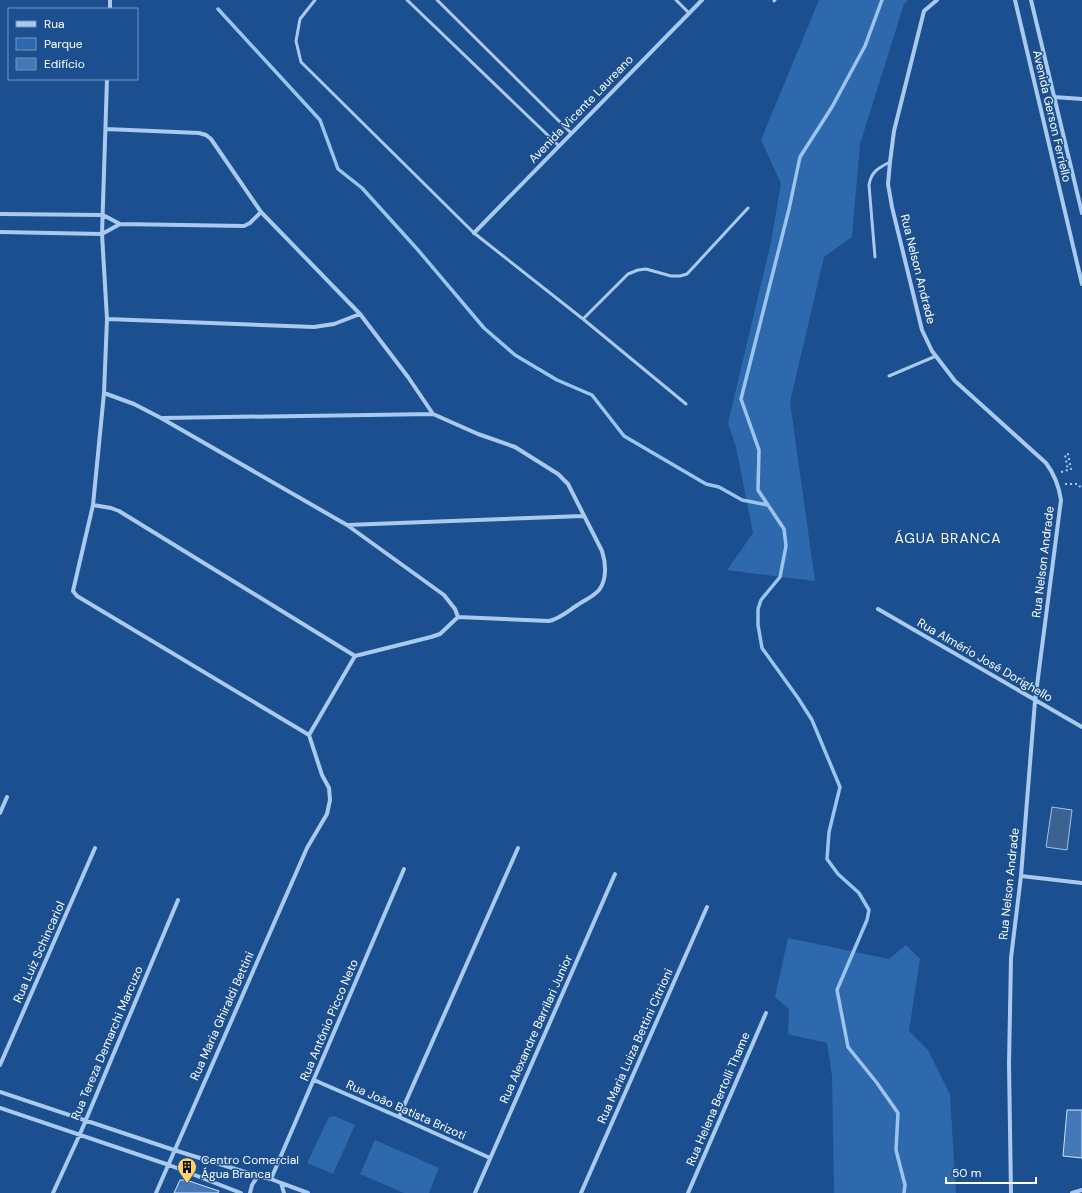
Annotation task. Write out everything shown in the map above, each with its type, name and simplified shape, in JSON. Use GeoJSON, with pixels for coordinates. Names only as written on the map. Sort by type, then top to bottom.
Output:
{"type":"FeatureCollection","features":[{"type":"Feature","properties":{"kind":"street","name":"Avenida Vicente Laureano"},"geometry":{"type":"LineString","coordinates":[[474,233],[702,0]]}},
{"type":"Feature","properties":{"kind":"street","name":"Rua Nelson Andrade"},"geometry":{"type":"LineString","coordinates":[[937,0],[924,11],[894,131],[888,184],[892,207],[922,330],[936,356],[955,382],[1046,463],[1054,474],[1061,500],[1035,701],[1021,876],[1011,958],[1009,1064],[1011,1193]]}},
{"type":"Feature","properties":{"kind":"street","name":"Avenida Gerson Ferriello"},"geometry":{"type":"LineString","coordinates":[[1015,0],[1082,284]]}},
{"type":"Feature","properties":{"kind":"street","name":"Avenida Gerson Ferriello"},"geometry":{"type":"LineString","coordinates":[[1031,0],[1082,213]]}},
{"type":"Feature","properties":{"kind":"street"},"geometry":{"type":"LineString","coordinates":[[107,80],[102,234],[107,319],[104,393],[93,505],[73,589],[74,594],[309,735],[355,656]]}},
{"type":"Feature","properties":{"kind":"street"},"geometry":{"type":"LineString","coordinates":[[1054,97],[1082,99]]}},
{"type":"Feature","properties":{"kind":"street"},"geometry":{"type":"LineString","coordinates":[[106,129],[196,133],[206,135],[211,139],[261,212],[360,314],[408,377],[433,414]]}},
{"type":"Feature","properties":{"kind":"street"},"geometry":{"type":"LineString","coordinates":[[0,214],[103,215],[120,224],[244,226],[250,223],[261,212]]}},
{"type":"Feature","properties":{"kind":"street"},"geometry":{"type":"LineString","coordinates":[[0,232],[102,234],[120,224]]}},
{"type":"Feature","properties":{"kind":"street"},"geometry":{"type":"LineString","coordinates":[[107,319],[314,327],[334,324],[360,314]]}},
{"type":"Feature","properties":{"kind":"street"},"geometry":{"type":"LineString","coordinates":[[104,393],[134,404],[161,418],[347,524],[444,596],[455,609],[458,617]]}},
{"type":"Feature","properties":{"kind":"street"},"geometry":{"type":"LineString","coordinates":[[93,505],[119,511],[355,656],[440,634],[458,617],[553,620],[560,617],[596,592],[602,586],[604,557],[600,545],[583,516],[568,484],[558,474],[515,447],[478,434],[433,414],[161,418]]}},
{"type":"Feature","properties":{"kind":"street"},"geometry":{"type":"LineString","coordinates":[[347,524],[583,516]]}},
{"type":"Feature","properties":{"kind":"street","name":"Rua Almério José Dorighello"},"geometry":{"type":"LineString","coordinates":[[878,609],[1082,727]]}},
{"type":"Feature","properties":{"kind":"street","name":"Rua Maria Ghiraldi Bettini"},"geometry":{"type":"LineString","coordinates":[[156,1193],[307,848],[327,814],[330,796],[329,788],[322,774],[309,735]]}},
{"type":"Feature","properties":{"kind":"street"},"geometry":{"type":"LineString","coordinates":[[0,813],[7,797]]}},
{"type":"Feature","properties":{"kind":"street","name":"Rua Luiz Schincariol"},"geometry":{"type":"LineString","coordinates":[[0,1065],[96,848]]}},
{"type":"Feature","properties":{"kind":"street"},"geometry":{"type":"LineString","coordinates":[[399,1117],[518,848]]}},
{"type":"Feature","properties":{"kind":"street","name":"Rua Antônio Picco Neto"},"geometry":{"type":"LineString","coordinates":[[271,1179],[404,869]]}},
{"type":"Feature","properties":{"kind":"street","name":"Rua Alexandre Barrilari Junior"},"geometry":{"type":"LineString","coordinates":[[475,1193],[616,874]]}},
{"type":"Feature","properties":{"kind":"street"},"geometry":{"type":"LineString","coordinates":[[1021,876],[1082,883]]}},
{"type":"Feature","properties":{"kind":"street","name":"Rua Tereza Demarchi Marcuzo"},"geometry":{"type":"LineString","coordinates":[[54,1193],[178,900]]}},
{"type":"Feature","properties":{"kind":"street","name":"Rua Maria Luiza Bettini Citrioni"},"geometry":{"type":"LineString","coordinates":[[581,1193],[707,907]]}},
{"type":"Feature","properties":{"kind":"street","name":"Rua Helena Bertolli Thame"},"geometry":{"type":"LineString","coordinates":[[688,1193],[766,1013]]}},
{"type":"Feature","properties":{"kind":"street","name":"Rua João Batista Brizoti"},"geometry":{"type":"LineString","coordinates":[[314,1080],[490,1158]]}},
{"type":"Feature","properties":{"kind":"street"},"geometry":{"type":"LineString","coordinates":[[0,1092],[174,1150],[271,1179],[308,1193]]}},
{"type":"Feature","properties":{"kind":"street"},"geometry":{"type":"LineString","coordinates":[[0,1108],[169,1165],[241,1193]]}},
{"type":"Feature","properties":{"kind":"street"},"geometry":{"type":"LineString","coordinates":[[250,1193],[252,1185],[258,1176]]}},
{"type":"Feature","properties":{"kind":"street"},"geometry":{"type":"LineString","coordinates":[[281,1183],[284,1193]]}},
{"type":"Feature","properties":{"kind":"street"},"geometry":{"type":"LineString","coordinates":[[1072,1193],[1082,1190]]}},
{"type":"Feature","properties":{"kind":"lane"},"geometry":{"type":"LineString","coordinates":[[315,0],[300,19],[296,41],[302,62],[474,233],[583,319],[686,404]]}},
{"type":"Feature","properties":{"kind":"lane"},"geometry":{"type":"LineString","coordinates":[[407,0],[559,146]]}},
{"type":"Feature","properties":{"kind":"lane"},"geometry":{"type":"LineString","coordinates":[[437,0],[571,133]]}},
{"type":"Feature","properties":{"kind":"lane"},"geometry":{"type":"LineString","coordinates":[[676,0],[689,13]]}},
{"type":"Feature","properties":{"kind":"lane"},"geometry":{"type":"LineString","coordinates":[[875,257],[869,185],[870,177],[876,169],[890,162]]}},
{"type":"Feature","properties":{"kind":"lane"},"geometry":{"type":"LineString","coordinates":[[583,319],[628,274],[646,269],[671,276],[687,274],[748,208]]}},
{"type":"Feature","properties":{"kind":"lane"},"geometry":{"type":"LineString","coordinates":[[889,376],[936,356]]}},
{"type":"Feature","properties":{"kind":"path"},"geometry":{"type":"LineString","coordinates":[[1054,474],[1068,470],[1065,455],[1068,454],[1071,469],[1074,468]]}},
{"type":"Feature","properties":{"kind":"path"},"geometry":{"type":"LineString","coordinates":[[1058,485],[1078,484],[1082,489]]}},
{"type":"Feature","properties":{"kind":"green space"},"geometry":{"type":"Polygon","coordinates":[[[819,0],[908,0],[904,4],[860,144],[852,237],[824,257],[790,402],[815,581],[727,570],[753,533],[736,447],[728,423],[771,242],[781,183],[761,140],[819,0]]]}},
{"type":"Feature","properties":{"kind":"green space"},"geometry":{"type":"Polygon","coordinates":[[[788,938],[889,959],[906,945],[920,959],[909,1031],[928,1050],[950,1095],[956,1193],[834,1193],[832,1076],[827,1043],[788,1034],[789,1009],[775,997],[788,938]]]}},
{"type":"Feature","properties":{"kind":"green space"},"geometry":{"type":"Polygon","coordinates":[[[334,1116],[355,1125],[333,1174],[307,1163],[329,1117],[334,1116]]]}},
{"type":"Feature","properties":{"kind":"green space"},"geometry":{"type":"Polygon","coordinates":[[[375,1140],[439,1168],[429,1193],[404,1193],[360,1174],[375,1140]]]}},
{"type":"Feature","properties":{"kind":"shaded area"},"geometry":{"type":"Polygon","coordinates":[[[1052,807],[1072,810],[1067,850],[1046,847],[1052,807]]]}},
{"type":"Feature","properties":{"kind":"building"},"geometry":{"type":"Polygon","coordinates":[[[1067,1110],[1082,1110],[1082,1158],[1063,1156],[1067,1110]]]}},
{"type":"Feature","properties":{"kind":"building","name":"Centro Comercial Água Branca"},"geometry":{"type":"Polygon","coordinates":[[[180,1180],[186,1180],[219,1191],[218,1193],[174,1193],[180,1180]]]}},
{"type":"Feature","properties":{"kind":"waterway"},"geometry":{"type":"LineString","coordinates":[[882,0],[865,46],[832,107],[800,157],[789,209],[741,399],[759,450],[758,490],[784,529],[786,546],[780,577],[761,600],[758,609],[758,625],[762,648],[812,720],[840,787],[829,832],[827,859],[838,874],[859,893],[869,910],[867,920],[837,990],[848,1047],[877,1083],[898,1113],[896,1150],[905,1185],[904,1193]]}},
{"type":"Feature","properties":{"kind":"waterway"},"geometry":{"type":"LineString","coordinates":[[218,9],[320,120],[338,169],[362,188],[418,250],[484,328],[515,355],[557,380],[592,395],[624,436],[706,484],[719,487],[742,500],[768,505]]}},
{"type":"Feature","properties":{"kind":"place","name":"Centro Comercial Água Branca"},"geometry":{"type":"Point","coordinates":[187,1184]}},
{"type":"Feature","properties":{"kind":"district","name":"ÁGUA BRANCA"},"geometry":{"type":"Point","coordinates":[948,538]}}]}
